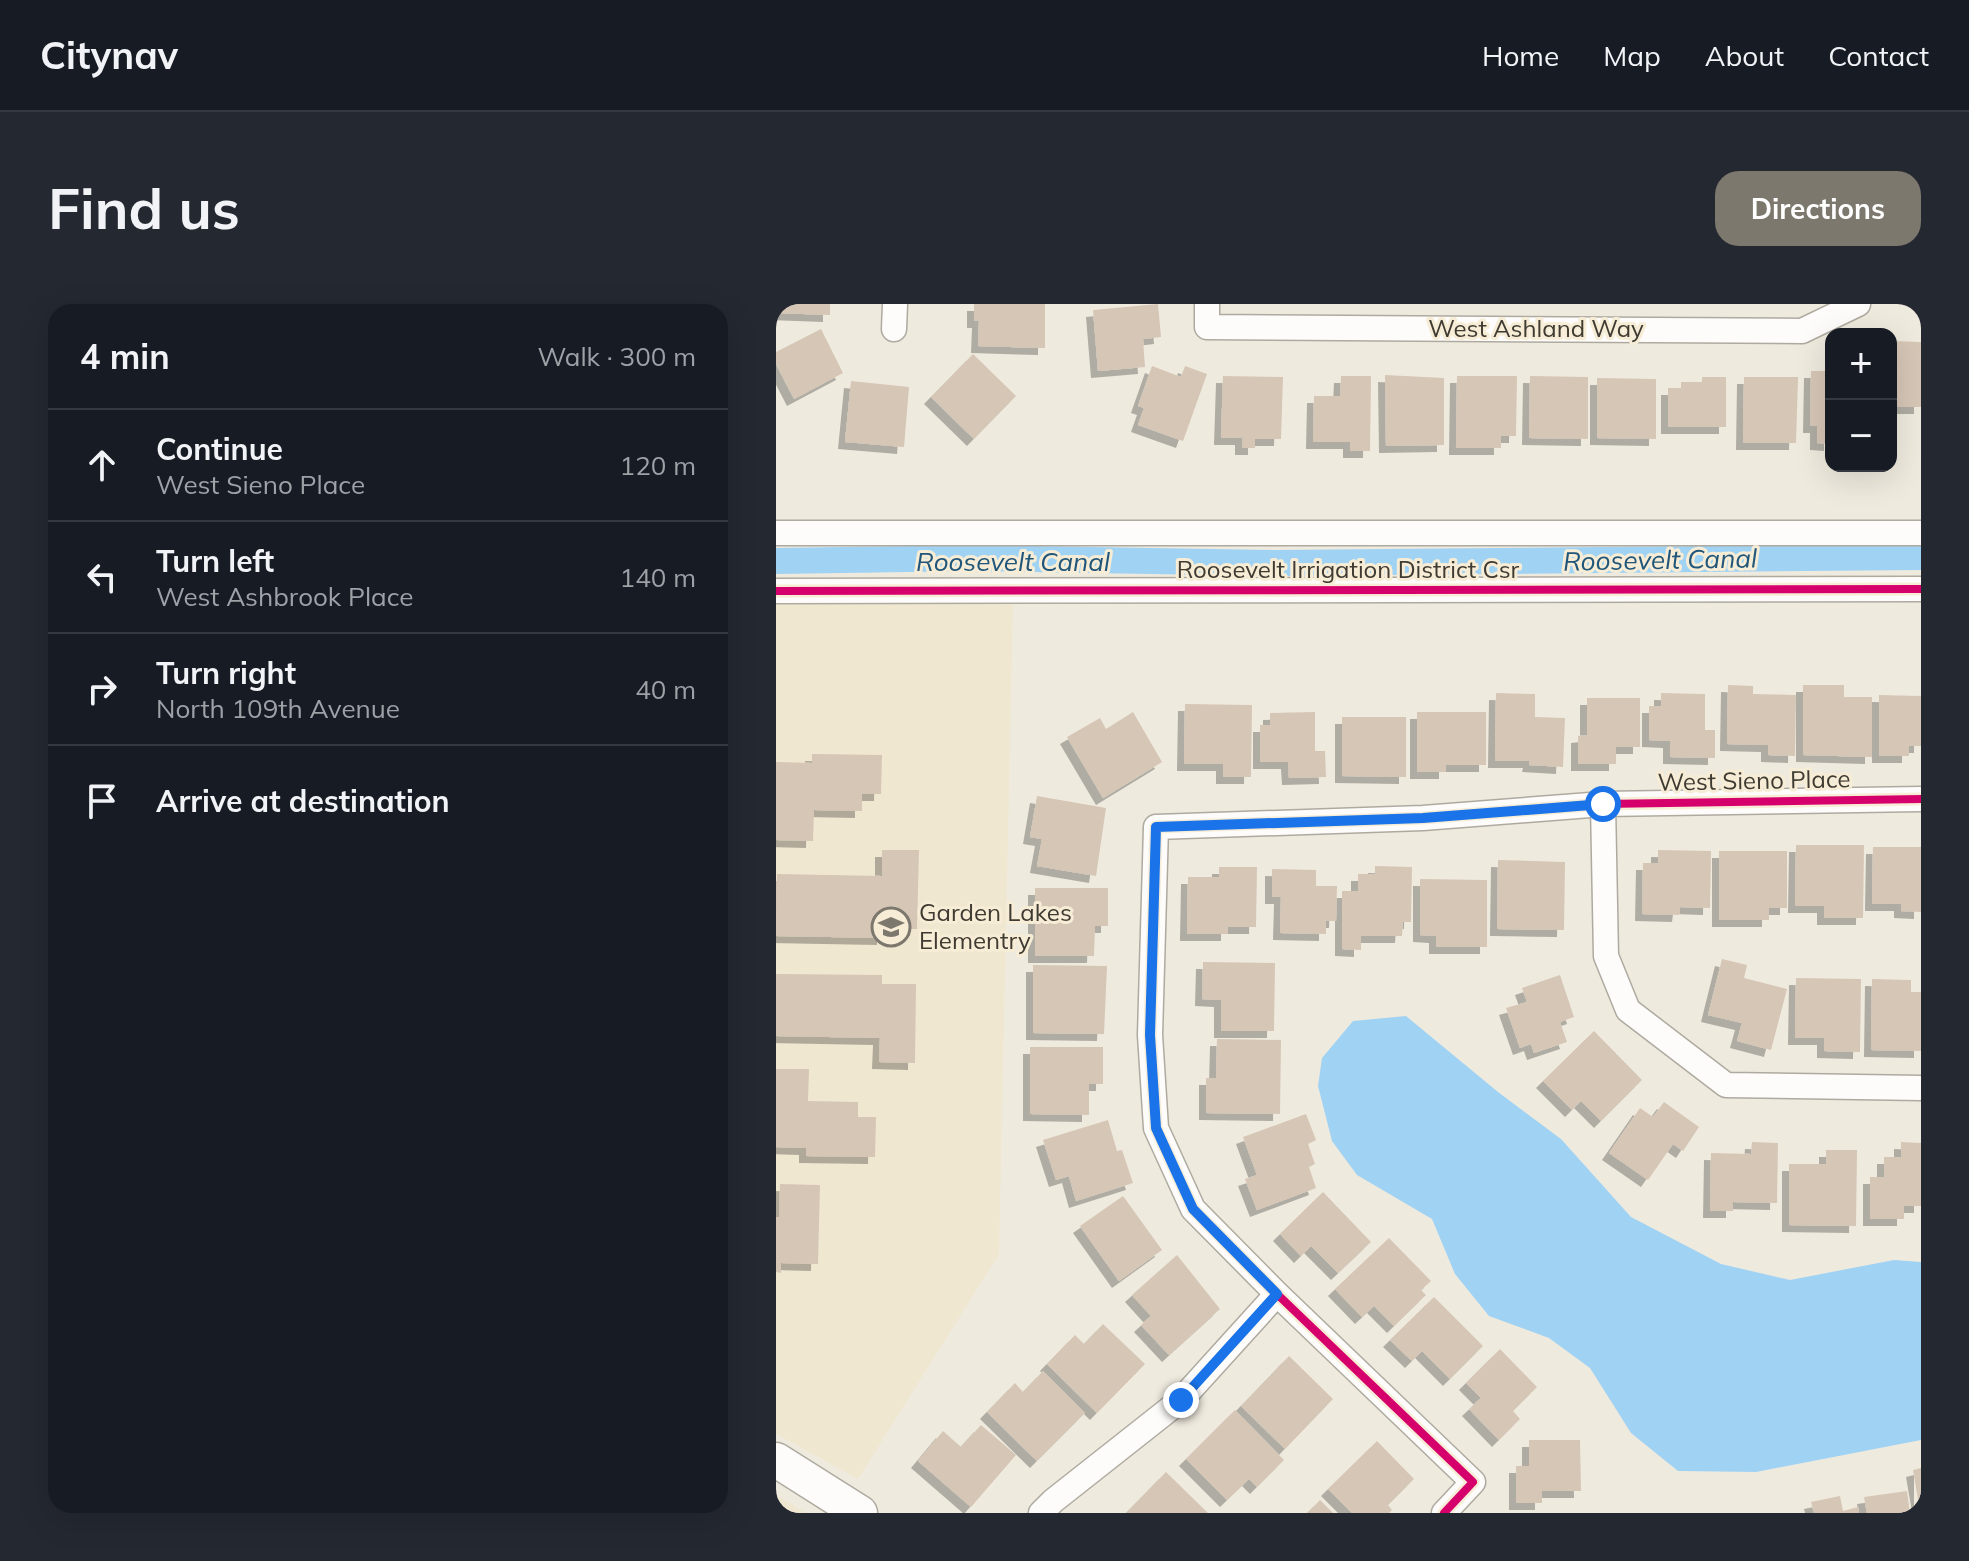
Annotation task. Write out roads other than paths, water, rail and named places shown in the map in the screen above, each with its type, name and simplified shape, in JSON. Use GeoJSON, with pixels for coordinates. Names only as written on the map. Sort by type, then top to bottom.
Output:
{"type":"FeatureCollection","features":[{"type":"Feature","properties":{"kind":"street"},"geometry":{"type":"LineString","coordinates":[[894,329],[895,304]]}},
{"type":"Feature","properties":{"kind":"street","name":"West Ashland Way"},"geometry":{"type":"LineString","coordinates":[[1207,316],[1802,331],[1858,304]]}},
{"type":"Feature","properties":{"kind":"street","name":"Roosevelt Irrigation District Csr"},"geometry":{"type":"LineString","coordinates":[[776,533],[1921,533]]}},
{"type":"Feature","properties":{"kind":"street","name":"Roosevelt Irrigation District Csr"},"geometry":{"type":"LineString","coordinates":[[776,591],[1921,589]]}},
{"type":"Feature","properties":{"kind":"street","name":"West Sieno Place"},"geometry":{"type":"LineString","coordinates":[[1277,1294],[1193,1209],[1156,1128],[1150,1035],[1156,827],[1423,818],[1603,804],[1921,799]]}},
{"type":"Feature","properties":{"kind":"street"},"geometry":{"type":"LineString","coordinates":[[1603,804],[1606,956],[1628,1010],[1726,1085],[1921,1088]]}},
{"type":"Feature","properties":{"kind":"street"},"geometry":{"type":"LineString","coordinates":[[1041,1513],[1181,1400],[1277,1294],[1473,1482],[1444,1513]]}},
{"type":"Feature","properties":{"kind":"street"},"geometry":{"type":"LineString","coordinates":[[776,1460],[860,1513]]}},
{"type":"Feature","properties":{"kind":"water"},"geometry":{"type":"Polygon","coordinates":[[[1406,1016],[1561,1139],[1631,1217],[1721,1264],[1790,1280],[1894,1260],[1921,1262],[1921,1440],[1756,1472],[1678,1471],[1631,1433],[1590,1368],[1549,1338],[1489,1316],[1455,1274],[1432,1219],[1357,1175],[1332,1141],[1318,1086],[1322,1058],[1353,1021],[1406,1016]]]}},
{"type":"Feature","properties":{"kind":"waterway","name":"Roosevelt Canal"},"geometry":{"type":"LineString","coordinates":[[776,561],[976,558],[1275,563],[1921,557]]}},
{"type":"Feature","properties":{"kind":"place","name":"Garden Lakes Elementry"},"geometry":{"type":"Point","coordinates":[891,927]}}]}
